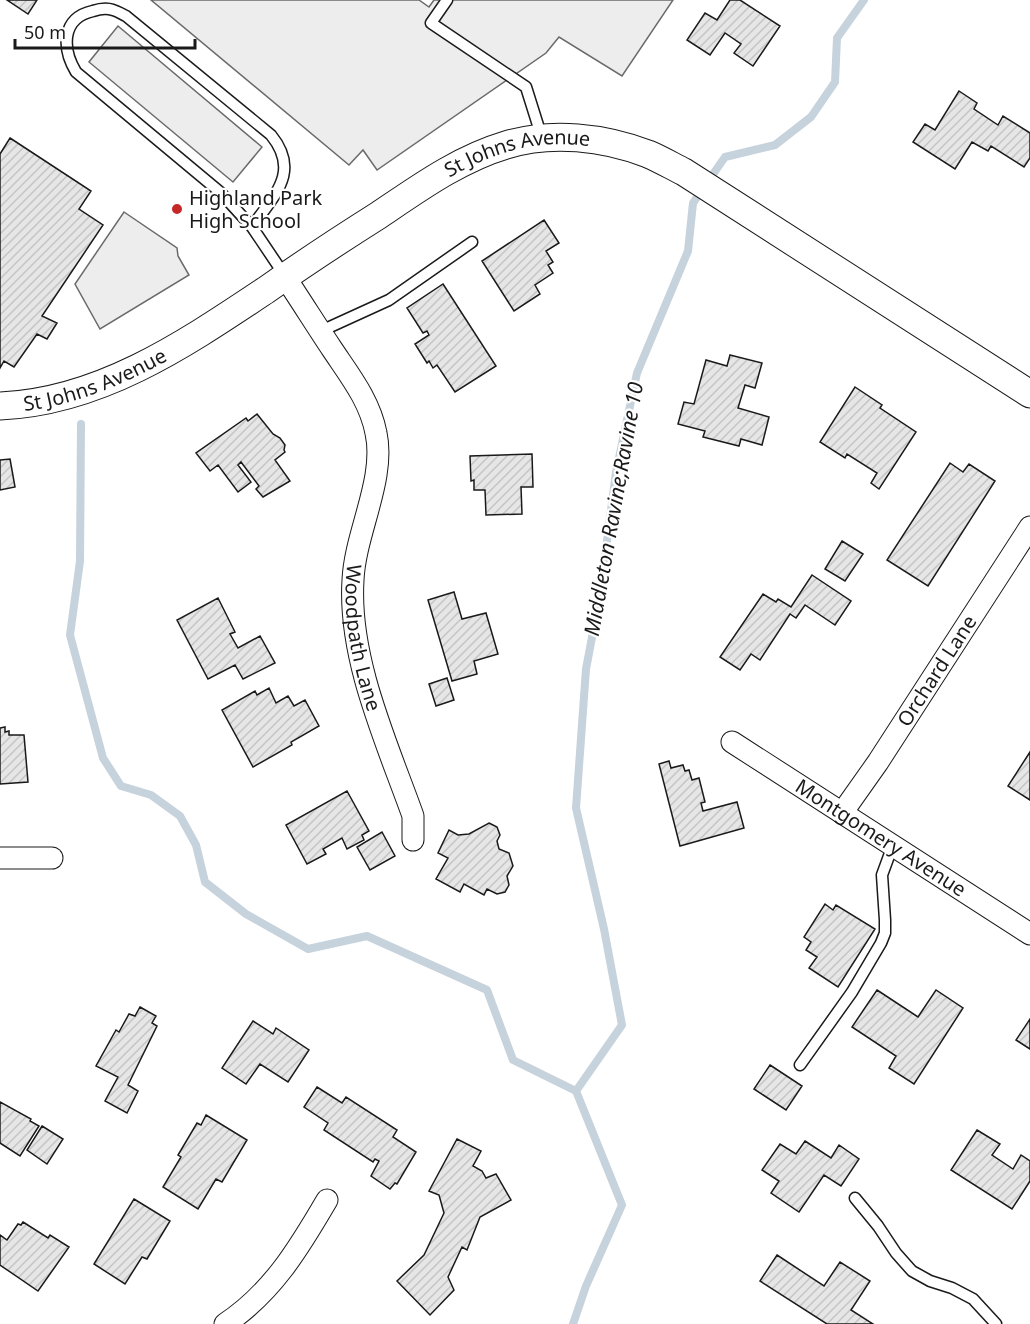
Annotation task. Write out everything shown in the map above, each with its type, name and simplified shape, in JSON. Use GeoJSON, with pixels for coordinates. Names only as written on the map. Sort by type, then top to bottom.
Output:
{"type":"FeatureCollection","features":[{"type":"Feature","properties":{"kind":"street","name":"St Johns Avenue"},"geometry":{"type":"LineString","coordinates":[[0,406],[24,405],[95,387],[141,368],[226,316],[428,182],[459,165],[507,145],[542,139],[579,138],[614,143],[649,154],[684,172],[1030,394]]}},
{"type":"Feature","properties":{"kind":"street","name":"Woodpath Lane"},"geometry":{"type":"LineString","coordinates":[[285,277],[365,398],[377,434],[377,474],[357,549],[353,580],[354,625],[364,674],[413,816],[413,840]]}},
{"type":"Feature","properties":{"kind":"street","name":"Orchard Lane"},"geometry":{"type":"LineString","coordinates":[[842,813],[878,762],[1030,527]]}},
{"type":"Feature","properties":{"kind":"street","name":"Montgomery Avenue"},"geometry":{"type":"LineString","coordinates":[[732,742],[1030,934]]}},
{"type":"Feature","properties":{"kind":"street"},"geometry":{"type":"LineString","coordinates":[[0,858],[52,858]]}},
{"type":"Feature","properties":{"kind":"street"},"geometry":{"type":"LineString","coordinates":[[225,1324],[246,1311],[278,1277],[299,1248],[327,1200]]}},
{"type":"Feature","properties":{"kind":"lane"},"geometry":{"type":"LineString","coordinates":[[447,0],[431,23],[526,87],[542,139]]}},
{"type":"Feature","properties":{"kind":"lane"},"geometry":{"type":"LineString","coordinates":[[252,227],[278,190],[284,176],[285,160],[281,148],[271,135],[126,16],[112,9],[98,10],[85,13],[72,22],[67,48],[76,72],[220,192],[252,227],[285,277]]}},
{"type":"Feature","properties":{"kind":"lane"},"geometry":{"type":"LineString","coordinates":[[321,331],[389,300],[472,242]]}},
{"type":"Feature","properties":{"kind":"lane"},"geometry":{"type":"LineString","coordinates":[[800,1065],[852,992],[881,943],[885,933],[882,875],[893,845]]}},
{"type":"Feature","properties":{"kind":"lane"},"geometry":{"type":"LineString","coordinates":[[855,1198],[912,1271],[972,1299],[996,1324]]}},
{"type":"Feature","properties":{"kind":"shaded area"},"geometry":{"type":"Polygon","coordinates":[[[151,0],[419,0],[429,7],[434,0],[673,0],[622,76],[559,37],[546,53],[377,170],[363,150],[349,165],[151,0]]]}},
{"type":"Feature","properties":{"kind":"shaded area"},"geometry":{"type":"Polygon","coordinates":[[[118,26],[262,147],[233,182],[89,62],[118,26]]]}},
{"type":"Feature","properties":{"kind":"shaded area"},"geometry":{"type":"Polygon","coordinates":[[[124,212],[177,248],[178,256],[189,275],[100,329],[75,284],[124,212]]]}},
{"type":"Feature","properties":{"kind":"building"},"geometry":{"type":"Polygon","coordinates":[[[7,0],[37,0],[28,14],[7,0]]]}},
{"type":"Feature","properties":{"kind":"building"},"geometry":{"type":"Polygon","coordinates":[[[730,0],[740,0],[780,26],[753,66],[734,53],[741,44],[725,33],[710,55],[687,40],[705,13],[717,20],[730,0]]]}},
{"type":"Feature","properties":{"kind":"building"},"geometry":{"type":"Polygon","coordinates":[[[959,91],[977,103],[974,109],[998,125],[1003,116],[1030,133],[1030,158],[1024,167],[991,146],[988,151],[972,142],[955,169],[913,142],[925,124],[935,130],[959,91]]]}},
{"type":"Feature","properties":{"kind":"building"},"geometry":{"type":"Polygon","coordinates":[[[10,138],[91,191],[79,209],[103,225],[42,316],[57,323],[47,339],[37,334],[14,367],[4,361],[0,368],[0,154],[10,138]]]}},
{"type":"Feature","properties":{"kind":"building"},"geometry":{"type":"Polygon","coordinates":[[[544,220],[559,243],[546,251],[553,262],[548,265],[553,273],[535,285],[540,294],[514,311],[482,261],[544,220]]]}},
{"type":"Feature","properties":{"kind":"building"},"geometry":{"type":"Polygon","coordinates":[[[443,284],[496,366],[455,392],[437,365],[433,368],[429,361],[427,363],[415,344],[429,335],[427,331],[423,333],[407,308],[443,284]]]}},
{"type":"Feature","properties":{"kind":"building"},"geometry":{"type":"Polygon","coordinates":[[[730,355],[762,363],[755,388],[745,385],[738,408],[769,417],[762,445],[741,439],[739,446],[703,437],[705,431],[678,424],[684,402],[694,404],[706,360],[727,366],[730,355]]]}},
{"type":"Feature","properties":{"kind":"building"},"geometry":{"type":"Polygon","coordinates":[[[855,387],[882,405],[880,408],[916,432],[879,489],[871,483],[877,473],[847,454],[845,458],[820,442],[855,387]]]}},
{"type":"Feature","properties":{"kind":"building"},"geometry":{"type":"Polygon","coordinates":[[[257,414],[285,445],[285,452],[275,460],[290,481],[263,497],[256,489],[259,486],[241,462],[238,465],[251,482],[238,492],[218,465],[210,471],[196,453],[246,418],[248,421],[257,414]]]}},
{"type":"Feature","properties":{"kind":"building"},"geometry":{"type":"Polygon","coordinates":[[[532,454],[533,487],[521,487],[522,514],[486,515],[485,490],[474,490],[474,480],[471,481],[470,456],[532,454]]]}},
{"type":"Feature","properties":{"kind":"building"},"geometry":{"type":"Polygon","coordinates":[[[10,459],[15,487],[0,490],[0,460],[10,459]]]}},
{"type":"Feature","properties":{"kind":"building"},"geometry":{"type":"Polygon","coordinates":[[[950,463],[963,472],[969,464],[995,481],[928,586],[887,560],[950,463]]]}},
{"type":"Feature","properties":{"kind":"building"},"geometry":{"type":"Polygon","coordinates":[[[842,541],[863,554],[845,581],[825,569],[842,541]]]}},
{"type":"Feature","properties":{"kind":"building"},"geometry":{"type":"Polygon","coordinates":[[[812,575],[851,601],[835,625],[805,605],[796,618],[790,614],[760,660],[751,654],[740,670],[720,657],[763,594],[791,607],[812,575]]]}},
{"type":"Feature","properties":{"kind":"building"},"geometry":{"type":"Polygon","coordinates":[[[454,592],[462,619],[486,613],[498,654],[474,661],[477,674],[452,681],[428,600],[454,592]]]}},
{"type":"Feature","properties":{"kind":"building"},"geometry":{"type":"Polygon","coordinates":[[[218,598],[235,632],[230,634],[238,648],[260,636],[275,663],[243,679],[235,665],[208,679],[177,620],[218,598]]]}},
{"type":"Feature","properties":{"kind":"building"},"geometry":{"type":"Polygon","coordinates":[[[447,678],[454,700],[436,706],[429,684],[447,678]]]}},
{"type":"Feature","properties":{"kind":"building"},"geometry":{"type":"Polygon","coordinates":[[[269,688],[276,703],[288,696],[294,706],[305,700],[319,726],[291,742],[292,745],[253,767],[222,710],[255,691],[257,695],[269,688]]]}},
{"type":"Feature","properties":{"kind":"building"},"geometry":{"type":"Polygon","coordinates":[[[5,727],[5,732],[9,731],[9,735],[24,735],[28,782],[0,784],[0,728],[5,727]]]}},
{"type":"Feature","properties":{"kind":"building"},"geometry":{"type":"Polygon","coordinates":[[[1030,752],[1030,800],[1008,786],[1030,752]]]}},
{"type":"Feature","properties":{"kind":"building"},"geometry":{"type":"Polygon","coordinates":[[[669,761],[671,768],[683,765],[685,771],[689,770],[692,780],[699,778],[705,802],[701,803],[703,811],[737,802],[744,828],[680,846],[659,764],[669,761]]]}},
{"type":"Feature","properties":{"kind":"building"},"geometry":{"type":"Polygon","coordinates":[[[347,791],[369,831],[362,835],[364,840],[347,849],[342,838],[323,849],[326,854],[307,864],[286,825],[347,791]]]}},
{"type":"Feature","properties":{"kind":"building"},"geometry":{"type":"Polygon","coordinates":[[[489,823],[497,827],[500,835],[497,841],[499,849],[509,853],[513,866],[507,876],[509,885],[505,892],[497,894],[487,889],[484,895],[464,884],[460,892],[436,879],[448,858],[438,853],[449,830],[458,835],[469,834],[489,823]]]}},
{"type":"Feature","properties":{"kind":"building"},"geometry":{"type":"Polygon","coordinates":[[[382,832],[395,856],[370,870],[357,847],[382,832]]]}},
{"type":"Feature","properties":{"kind":"building"},"geometry":{"type":"Polygon","coordinates":[[[825,904],[833,910],[836,905],[875,929],[838,987],[809,968],[817,957],[806,950],[811,942],[804,937],[825,904]]]}},
{"type":"Feature","properties":{"kind":"building"},"geometry":{"type":"Polygon","coordinates":[[[877,990],[918,1017],[936,990],[963,1008],[914,1084],[889,1068],[896,1056],[852,1027],[877,990]]]}},
{"type":"Feature","properties":{"kind":"building"},"geometry":{"type":"Polygon","coordinates":[[[140,1007],[156,1016],[152,1023],[157,1026],[128,1085],[138,1091],[127,1113],[105,1101],[118,1077],[96,1066],[116,1030],[119,1032],[129,1014],[135,1016],[140,1007]]]}},
{"type":"Feature","properties":{"kind":"building"},"geometry":{"type":"Polygon","coordinates":[[[1030,1019],[1030,1049],[1016,1040],[1030,1019]]]}},
{"type":"Feature","properties":{"kind":"building"},"geometry":{"type":"Polygon","coordinates":[[[253,1021],[273,1034],[276,1028],[309,1050],[288,1082],[260,1064],[246,1084],[222,1068],[253,1021]]]}},
{"type":"Feature","properties":{"kind":"building"},"geometry":{"type":"Polygon","coordinates":[[[770,1065],[802,1086],[786,1110],[754,1089],[770,1065]]]}},
{"type":"Feature","properties":{"kind":"building"},"geometry":{"type":"Polygon","coordinates":[[[317,1087],[342,1103],[346,1097],[397,1130],[393,1137],[416,1152],[397,1184],[395,1183],[390,1189],[371,1176],[379,1161],[375,1159],[373,1162],[324,1130],[328,1123],[304,1107],[317,1087]]]}},
{"type":"Feature","properties":{"kind":"building"},"geometry":{"type":"Polygon","coordinates":[[[0,1102],[39,1126],[20,1156],[0,1143],[0,1102]]]}},
{"type":"Feature","properties":{"kind":"building"},"geometry":{"type":"Polygon","coordinates":[[[206,1115],[247,1140],[222,1182],[216,1179],[198,1209],[163,1187],[181,1157],[178,1155],[197,1123],[201,1125],[206,1115]]]}},
{"type":"Feature","properties":{"kind":"building"},"geometry":{"type":"Polygon","coordinates":[[[42,1126],[63,1139],[47,1164],[27,1150],[42,1126]]]}},
{"type":"Feature","properties":{"kind":"building"},"geometry":{"type":"Polygon","coordinates":[[[977,1130],[1000,1144],[992,1155],[1013,1169],[1021,1155],[1030,1161],[1030,1181],[1012,1209],[951,1170],[977,1130]]]}},
{"type":"Feature","properties":{"kind":"building"},"geometry":{"type":"Polygon","coordinates":[[[457,1139],[481,1151],[473,1166],[482,1171],[486,1178],[496,1174],[511,1200],[480,1217],[467,1250],[462,1247],[448,1277],[454,1290],[430,1315],[397,1281],[424,1255],[444,1213],[439,1195],[429,1191],[457,1139]]]}},
{"type":"Feature","properties":{"kind":"building"},"geometry":{"type":"Polygon","coordinates":[[[805,1141],[831,1158],[839,1145],[859,1159],[841,1186],[824,1175],[799,1212],[771,1193],[779,1181],[762,1170],[780,1144],[796,1154],[805,1141]]]}},
{"type":"Feature","properties":{"kind":"building"},"geometry":{"type":"Polygon","coordinates":[[[134,1199],[170,1221],[147,1259],[142,1257],[125,1284],[94,1264],[134,1199]]]}},
{"type":"Feature","properties":{"kind":"building"},"geometry":{"type":"Polygon","coordinates":[[[23,1222],[48,1238],[50,1235],[69,1247],[38,1291],[0,1265],[0,1235],[7,1240],[18,1224],[21,1225],[23,1222]]]}},
{"type":"Feature","properties":{"kind":"building"},"geometry":{"type":"Polygon","coordinates":[[[777,1255],[824,1286],[840,1262],[870,1281],[851,1310],[873,1324],[827,1324],[760,1281],[777,1255]]]}},
{"type":"Feature","properties":{"kind":"waterway","name":"Middleton Ravine;Ravine 10"},"geometry":{"type":"LineString","coordinates":[[576,1091],[622,1025],[604,929],[576,808],[586,669],[600,595],[616,472],[637,373],[688,251],[693,203],[725,157],[775,145],[811,117],[835,82],[837,38],[864,0]]}},
{"type":"Feature","properties":{"kind":"waterway","name":"Middleton Ravine;Ravine 10"},"geometry":{"type":"LineString","coordinates":[[81,424],[80,561],[70,635],[103,758],[121,786],[151,795],[180,816],[196,845],[205,882],[246,914],[308,949],[367,936],[487,990],[513,1060],[576,1091],[622,1205],[586,1286],[573,1324]]}},
{"type":"Feature","properties":{"kind":"place","name":"Highland Park High School"},"geometry":{"type":"Point","coordinates":[177,209]}}]}
